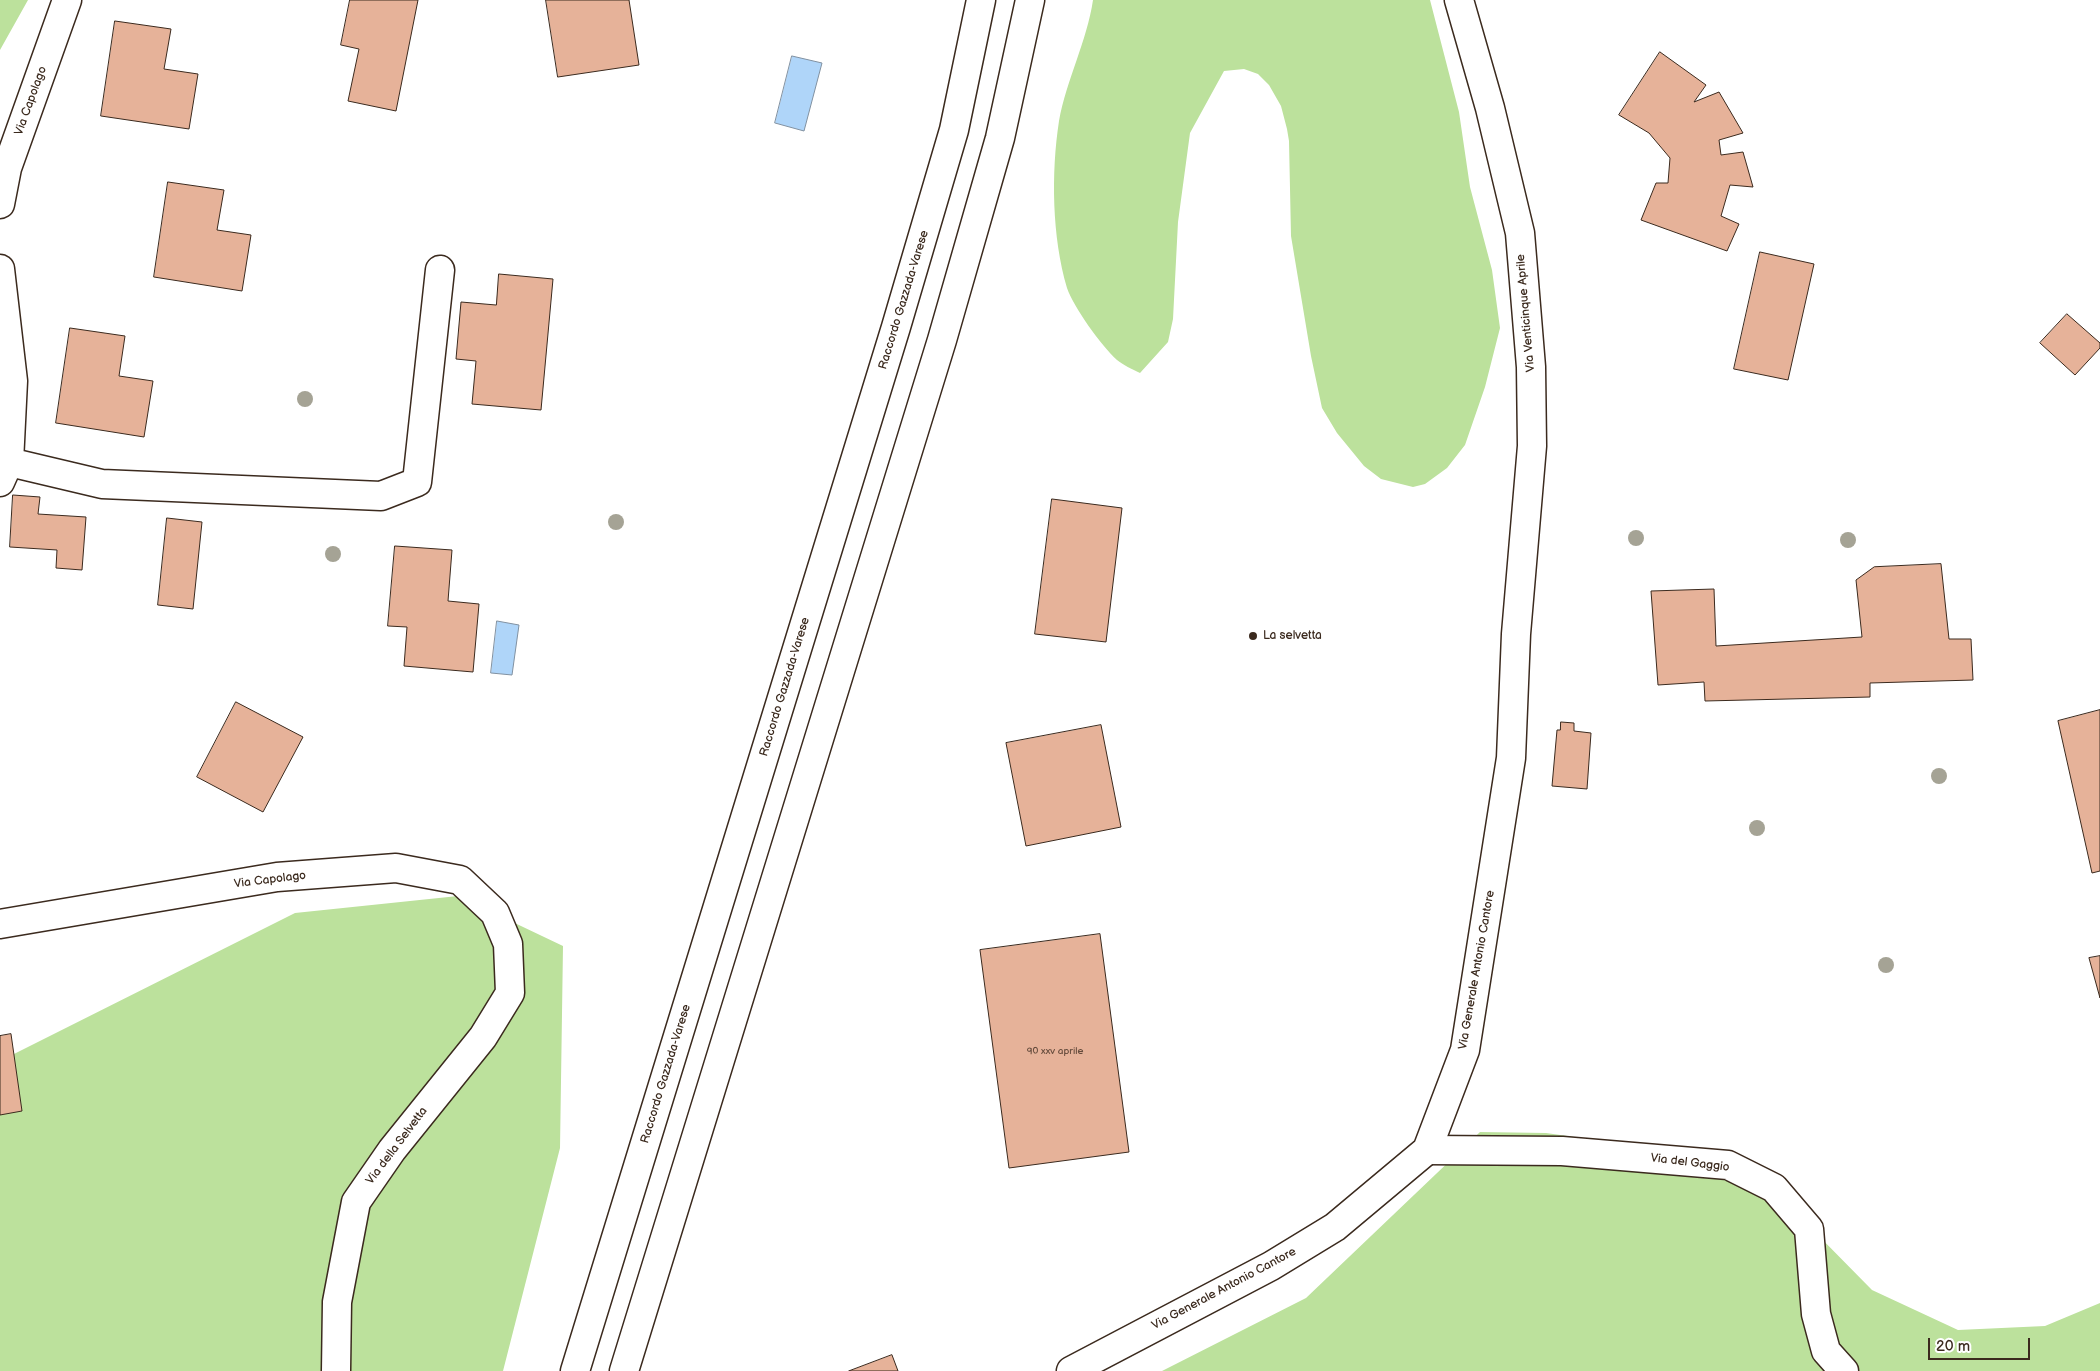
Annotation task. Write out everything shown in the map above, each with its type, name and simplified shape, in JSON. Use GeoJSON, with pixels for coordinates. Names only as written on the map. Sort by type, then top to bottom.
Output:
{"type":"FeatureCollection","features":[{"type":"Feature","properties":{"kind":"main road","name":"Via Capolago"},"geometry":{"type":"LineString","coordinates":[[0,204],[7,168],[67,0]]}},
{"type":"Feature","properties":{"kind":"main road","name":"Raccordo Gazzada-Varese"},"geometry":{"type":"LineString","coordinates":[[575,1371],[943,168],[954,130],[981,0]]}},
{"type":"Feature","properties":{"kind":"main road"},"geometry":{"type":"LineString","coordinates":[[624,1371],[942,340],[1000,138],[1030,0]]}},
{"type":"Feature","properties":{"kind":"main road","name":"Via Venticinque Aprile"},"geometry":{"type":"LineString","coordinates":[[1459,0],[1490,108],[1520,242],[1532,367],[1532,446],[1516,634]]}},
{"type":"Feature","properties":{"kind":"main road"},"geometry":{"type":"LineString","coordinates":[[0,269],[13,381],[4,472],[102,484],[382,496],[417,482],[440,270]]}},
{"type":"Feature","properties":{"kind":"main road","name":"Via Generale Antonio Cantore"},"geometry":{"type":"LineString","coordinates":[[1071,1371],[1271,1266],[1335,1227],[1427,1150],[1464,1050],[1511,758],[1516,634]]}},
{"type":"Feature","properties":{"kind":"main road","name":"Via Capolago"},"geometry":{"type":"LineString","coordinates":[[0,924],[278,877],[396,868],[460,880],[495,913],[508,944]]}},
{"type":"Feature","properties":{"kind":"main road","name":"Via della Selvetta"},"geometry":{"type":"LineString","coordinates":[[336,1371],[337,1302],[356,1202],[392,1150],[483,1037],[510,993],[508,944]]}},
{"type":"Feature","properties":{"kind":"main road","name":"Via del Gaggio"},"geometry":{"type":"LineString","coordinates":[[1427,1150],[1562,1151],[1728,1165],[1774,1188],[1808,1229],[1816,1314],[1826,1351],[1844,1371]]}},
{"type":"Feature","properties":{"kind":"green space"},"geometry":{"type":"Polygon","coordinates":[[[0,0],[28,0],[0,50],[0,0]]]}},
{"type":"Feature","properties":{"kind":"green space"},"geometry":{"type":"Polygon","coordinates":[[[1093,0],[1430,0],[1459,112],[1470,187],[1492,270],[1500,328],[1485,387],[1465,445],[1447,468],[1425,484],[1413,487],[1381,479],[1364,466],[1337,433],[1322,408],[1311,356],[1291,236],[1289,141],[1287,129],[1281,106],[1269,85],[1258,74],[1244,69],[1224,71],[1190,133],[1178,222],[1173,319],[1168,342],[1140,373],[1117,360],[1089,326],[1067,288],[1062,268],[1058,248],[1054,183],[1056,141],[1062,106],[1086,31],[1093,0]]]}},
{"type":"Feature","properties":{"kind":"green space"},"geometry":{"type":"Polygon","coordinates":[[[458,896],[563,946],[560,1148],[503,1371],[0,1371],[0,1061],[295,913],[458,896]]]}},
{"type":"Feature","properties":{"kind":"green space"},"geometry":{"type":"Polygon","coordinates":[[[1480,1132],[1546,1133],[1745,1161],[1872,1290],[1958,1330],[2045,1326],[2100,1303],[2100,1371],[1162,1371],[1306,1298],[1480,1132]]]}},
{"type":"Feature","properties":{"kind":"water"},"geometry":{"type":"Polygon","coordinates":[[[792,56],[822,63],[804,131],[775,123],[792,56]]]}},
{"type":"Feature","properties":{"kind":"water"},"geometry":{"type":"Polygon","coordinates":[[[497,621],[519,625],[512,675],[491,673],[497,621]]]}},
{"type":"Feature","properties":{"kind":"building"},"geometry":{"type":"Polygon","coordinates":[[[350,0],[418,0],[396,111],[348,101],[359,49],[341,45],[350,0]]]}},
{"type":"Feature","properties":{"kind":"building"},"geometry":{"type":"Polygon","coordinates":[[[546,0],[629,0],[639,65],[558,77],[546,0]]]}},
{"type":"Feature","properties":{"kind":"building"},"geometry":{"type":"Polygon","coordinates":[[[115,21],[171,29],[164,69],[198,74],[189,129],[101,116],[115,21]]]}},
{"type":"Feature","properties":{"kind":"building"},"geometry":{"type":"Polygon","coordinates":[[[1660,52],[1706,85],[1694,102],[1719,92],[1743,133],[1719,140],[1721,155],[1743,152],[1753,187],[1730,185],[1721,216],[1739,224],[1727,251],[1641,220],[1656,183],[1668,183],[1670,158],[1649,133],[1619,115],[1660,52]]]}},
{"type":"Feature","properties":{"kind":"building"},"geometry":{"type":"Polygon","coordinates":[[[168,182],[224,190],[217,230],[251,235],[242,291],[154,277],[168,182]]]}},
{"type":"Feature","properties":{"kind":"building"},"geometry":{"type":"Polygon","coordinates":[[[1760,252],[1814,264],[1788,380],[1734,369],[1760,252]]]}},
{"type":"Feature","properties":{"kind":"building"},"geometry":{"type":"Polygon","coordinates":[[[499,274],[553,279],[541,410],[472,404],[476,361],[456,359],[461,302],[496,305],[499,274]]]}},
{"type":"Feature","properties":{"kind":"building"},"geometry":{"type":"Polygon","coordinates":[[[2067,314],[2100,343],[2100,348],[2075,375],[2040,343],[2067,314]]]}},
{"type":"Feature","properties":{"kind":"building"},"geometry":{"type":"Polygon","coordinates":[[[70,328],[125,336],[119,376],[153,381],[144,437],[56,423],[70,328]]]}},
{"type":"Feature","properties":{"kind":"building"},"geometry":{"type":"Polygon","coordinates":[[[13,495],[40,497],[38,514],[86,517],[82,570],[56,568],[57,550],[10,547],[13,495]]]}},
{"type":"Feature","properties":{"kind":"building"},"geometry":{"type":"Polygon","coordinates":[[[1052,499],[1122,508],[1106,642],[1035,634],[1052,499]]]}},
{"type":"Feature","properties":{"kind":"building"},"geometry":{"type":"Polygon","coordinates":[[[167,518],[202,522],[193,609],[158,605],[167,518]]]}},
{"type":"Feature","properties":{"kind":"building"},"geometry":{"type":"Polygon","coordinates":[[[395,546],[452,550],[448,601],[479,604],[473,672],[404,666],[407,627],[388,626],[395,546]]]}},
{"type":"Feature","properties":{"kind":"building"},"geometry":{"type":"Polygon","coordinates":[[[1941,564],[1949,639],[1971,639],[1973,680],[1870,683],[1870,697],[1705,701],[1704,682],[1658,685],[1651,591],[1714,589],[1716,646],[1862,637],[1856,580],[1874,567],[1941,564]]]}},
{"type":"Feature","properties":{"kind":"building"},"geometry":{"type":"Polygon","coordinates":[[[236,702],[303,737],[263,812],[197,777],[236,702]]]}},
{"type":"Feature","properties":{"kind":"building"},"geometry":{"type":"Polygon","coordinates":[[[2100,710],[2100,871],[2092,873],[2058,721],[2100,710]]]}},
{"type":"Feature","properties":{"kind":"building"},"geometry":{"type":"Polygon","coordinates":[[[1561,722],[1574,723],[1574,731],[1591,733],[1587,789],[1552,786],[1557,730],[1560,730],[1561,722]]]}},
{"type":"Feature","properties":{"kind":"building"},"geometry":{"type":"Polygon","coordinates":[[[1101,725],[1121,827],[1026,846],[1006,743],[1101,725]]]}},
{"type":"Feature","properties":{"kind":"building"},"geometry":{"type":"Polygon","coordinates":[[[1100,934],[1129,1152],[1009,1168],[980,950],[1100,934]]]}},
{"type":"Feature","properties":{"kind":"building"},"geometry":{"type":"Polygon","coordinates":[[[2100,956],[2100,998],[2089,958],[2100,956]]]}},
{"type":"Feature","properties":{"kind":"building"},"geometry":{"type":"Polygon","coordinates":[[[11,1034],[22,1111],[0,1115],[0,1036],[11,1034]]]}},
{"type":"Feature","properties":{"kind":"building"},"geometry":{"type":"Polygon","coordinates":[[[892,1355],[898,1371],[849,1371],[892,1355]]]}},
{"type":"Feature","properties":{"kind":"place","name":"La selvetta"},"geometry":{"type":"Point","coordinates":[1253,636]}}]}
